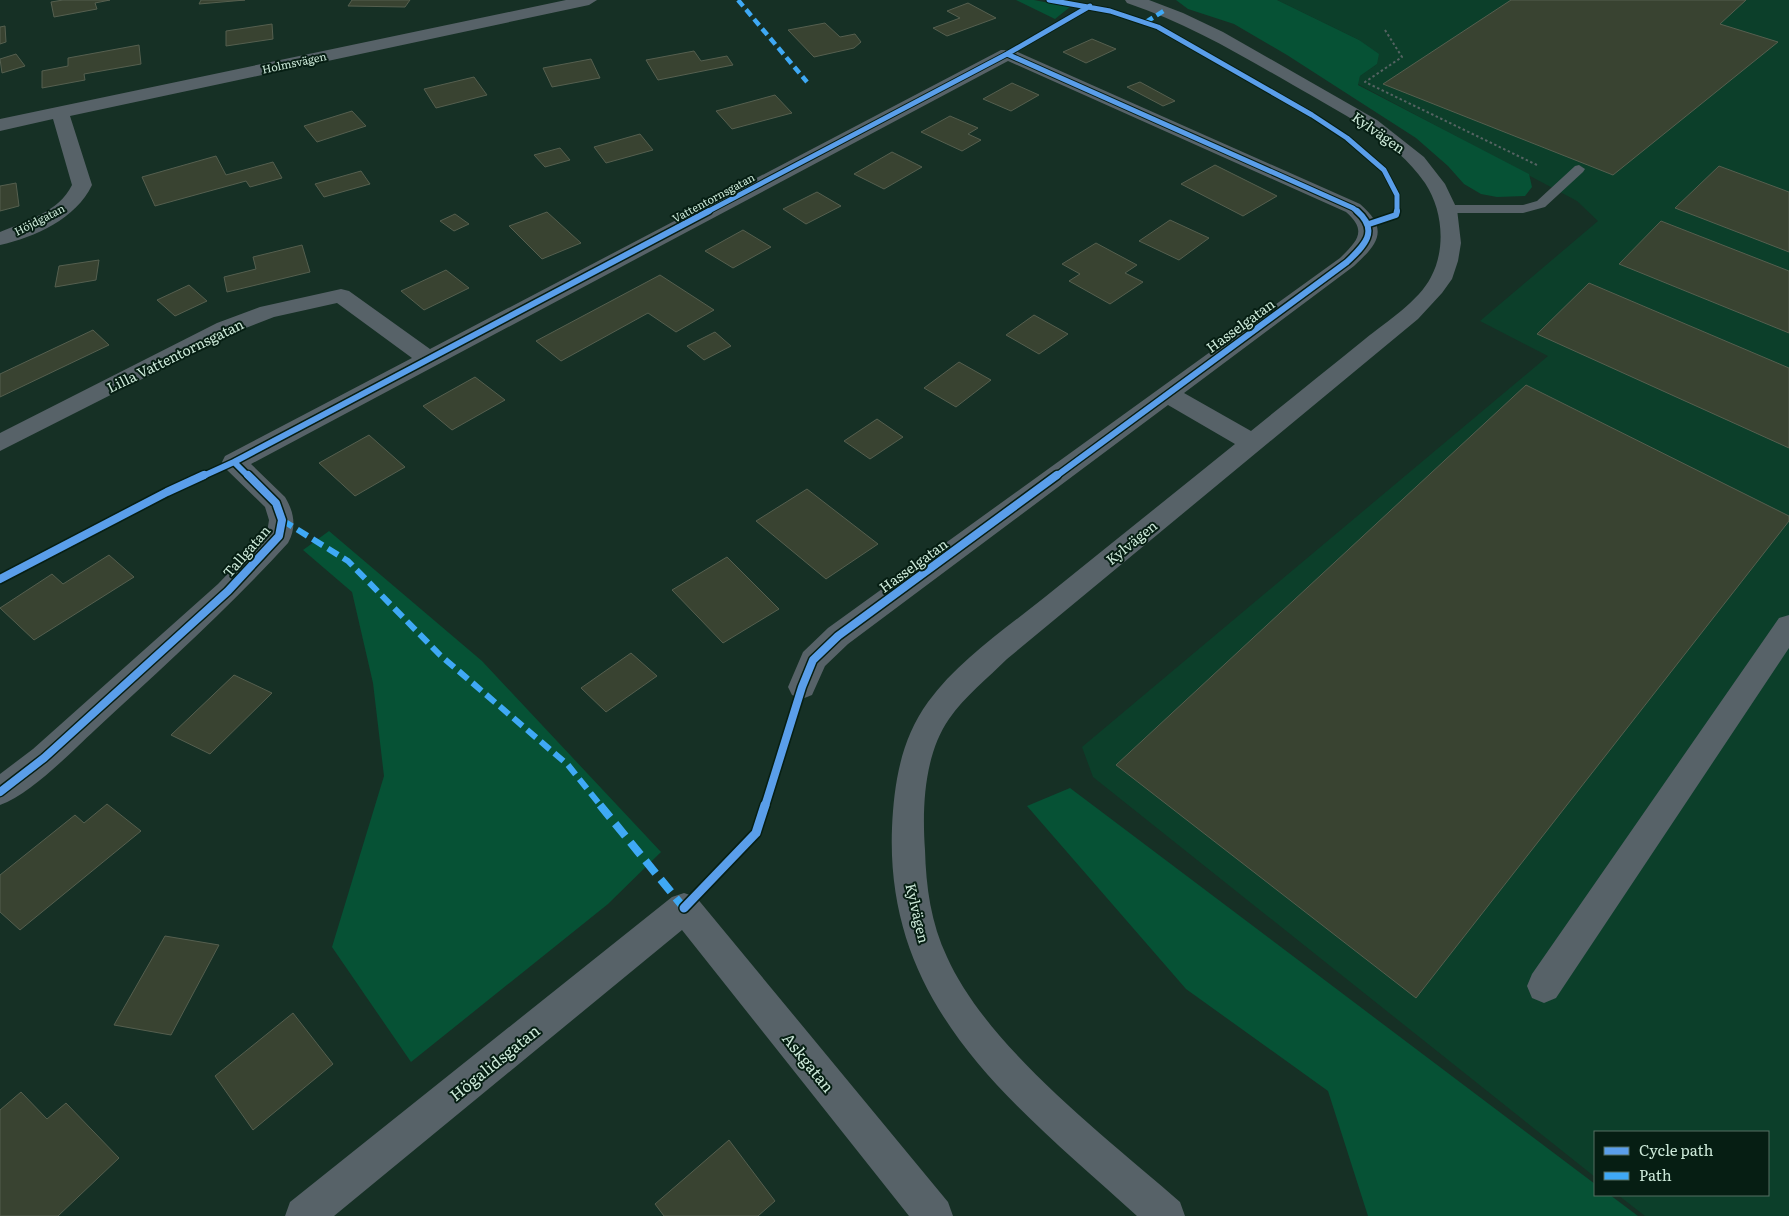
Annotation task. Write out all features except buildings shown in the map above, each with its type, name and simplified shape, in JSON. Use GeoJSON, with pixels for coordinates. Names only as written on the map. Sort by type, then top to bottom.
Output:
{"type":"FeatureCollection","features":[{"type":"Feature","properties":{"kind":"street","name":"Holmsvägen"},"geometry":{"type":"LineString","coordinates":[[0,125],[589,0]]}},
{"type":"Feature","properties":{"kind":"street","name":"Kylvägen"},"geometry":{"type":"LineString","coordinates":[[1134,0],[1179,16],[1218,33],[1382,131],[1416,160],[1441,193],[1451,224],[1451,247],[1447,267],[1438,283],[1410,314],[997,651],[939,710],[924,736],[913,772],[907,850],[911,897],[925,948],[947,994],[976,1037],[1020,1085],[1166,1216]]}},
{"type":"Feature","properties":{"kind":"street","name":"Vattentornsgatan"},"geometry":{"type":"LineString","coordinates":[[430,360],[1007,54]]}},
{"type":"Feature","properties":{"kind":"street","name":"Hasselgatan"},"geometry":{"type":"LineString","coordinates":[[802,687],[813,660],[838,636],[1347,262],[1362,248],[1369,237],[1369,224],[1363,215],[1353,208],[1007,54]]}},
{"type":"Feature","properties":{"kind":"street","name":"Höjdgatan"},"geometry":{"type":"LineString","coordinates":[[0,239],[51,216],[80,194],[82,185],[60,112]]}},
{"type":"Feature","properties":{"kind":"street","name":"Lilla Vattentornsgatan"},"geometry":{"type":"LineString","coordinates":[[0,443],[225,328],[268,312],[341,296],[430,360]]}},
{"type":"Feature","properties":{"kind":"street","name":"Tallgatan"},"geometry":{"type":"LineString","coordinates":[[0,792],[44,758],[228,591],[279,536],[282,520],[276,503],[234,462],[430,360]]}},
{"type":"Feature","properties":{"kind":"street"},"geometry":{"type":"LineString","coordinates":[[1167,394],[1253,443]]}},
{"type":"Feature","properties":{"kind":"street"},"geometry":{"type":"LineString","coordinates":[[1544,986],[1789,626]]}},
{"type":"Feature","properties":{"kind":"street","name":"Högalidsgatan"},"geometry":{"type":"LineString","coordinates":[[304,1216],[684,908]]}},
{"type":"Feature","properties":{"kind":"street","name":"Askgatan"},"geometry":{"type":"LineString","coordinates":[[684,908],[934,1216]]}},
{"type":"Feature","properties":{"kind":"lane"},"geometry":{"type":"LineString","coordinates":[[1447,208],[1523,209],[1541,204],[1579,169]]}},
{"type":"Feature","properties":{"kind":"path"},"geometry":{"type":"LineString","coordinates":[[1385,30],[1402,57],[1365,82],[1569,180]]}},
{"type":"Feature","properties":{"kind":"shaded area"},"geometry":{"type":"Polygon","coordinates":[[[1016,0],[1034,0],[1070,7],[1055,19],[1016,0]]]}},
{"type":"Feature","properties":{"kind":"shaded area"},"geometry":{"type":"Polygon","coordinates":[[[1176,0],[1277,0],[1359,40],[1379,54],[1377,64],[1360,76],[1358,85],[1529,174],[1532,187],[1525,196],[1497,197],[1481,194],[1464,184],[1448,166],[1416,138],[1287,55],[1234,24],[1188,9],[1176,0]]]}},
{"type":"Feature","properties":{"kind":"shaded area"},"geometry":{"type":"Polygon","coordinates":[[[1277,0],[1789,0],[1789,1216],[1645,1216],[1619,1196],[1769,1196],[1769,1131],[1594,1131],[1594,1176],[1093,777],[1082,747],[1548,356],[1480,321],[1598,221],[1577,201],[1358,84],[1360,76],[1377,64],[1359,40],[1277,0]]]}},
{"type":"Feature","properties":{"kind":"shaded area"},"geometry":{"type":"Polygon","coordinates":[[[329,531],[482,661],[661,852],[608,904],[411,1062],[332,947],[384,776],[373,683],[352,592],[303,550],[329,531]]]}},
{"type":"Feature","properties":{"kind":"shaded area"},"geometry":{"type":"Polygon","coordinates":[[[1070,788],[1594,1183],[1594,1196],[1611,1196],[1638,1216],[1368,1216],[1328,1091],[1186,989],[1027,806],[1070,788]]]}},
{"type":"Feature","properties":{"kind":"marked path"},"geometry":{"type":"LineString","coordinates":[[738,0],[807,82]]}},
{"type":"Feature","properties":{"kind":"marked path"},"geometry":{"type":"LineString","coordinates":[[1146,22],[1165,10]]}},
{"type":"Feature","properties":{"kind":"marked path"},"geometry":{"type":"LineString","coordinates":[[282,520],[348,561],[440,655],[568,765],[684,908],[687,905]]}},
{"type":"Feature","properties":{"kind":"cycle path"},"geometry":{"type":"LineString","coordinates":[[1049,0],[1086,5],[1134,18],[1158,27],[1182,39],[1330,126],[1379,165],[1395,188],[1398,202],[1396,215],[1369,224]]}},
{"type":"Feature","properties":{"kind":"cycle path"},"geometry":{"type":"LineString","coordinates":[[0,792],[44,758],[228,591],[279,536],[282,520],[276,503],[234,462],[1007,54],[1071,19],[1090,6]]}},
{"type":"Feature","properties":{"kind":"cycle path"},"geometry":{"type":"LineString","coordinates":[[684,908],[756,833],[802,687],[813,660],[838,636],[1347,262],[1366,242],[1369,229],[1367,223],[1353,208],[1007,54]]}},
{"type":"Feature","properties":{"kind":"cycle path"},"geometry":{"type":"LineString","coordinates":[[0,579],[167,492],[234,462]]}}]}
